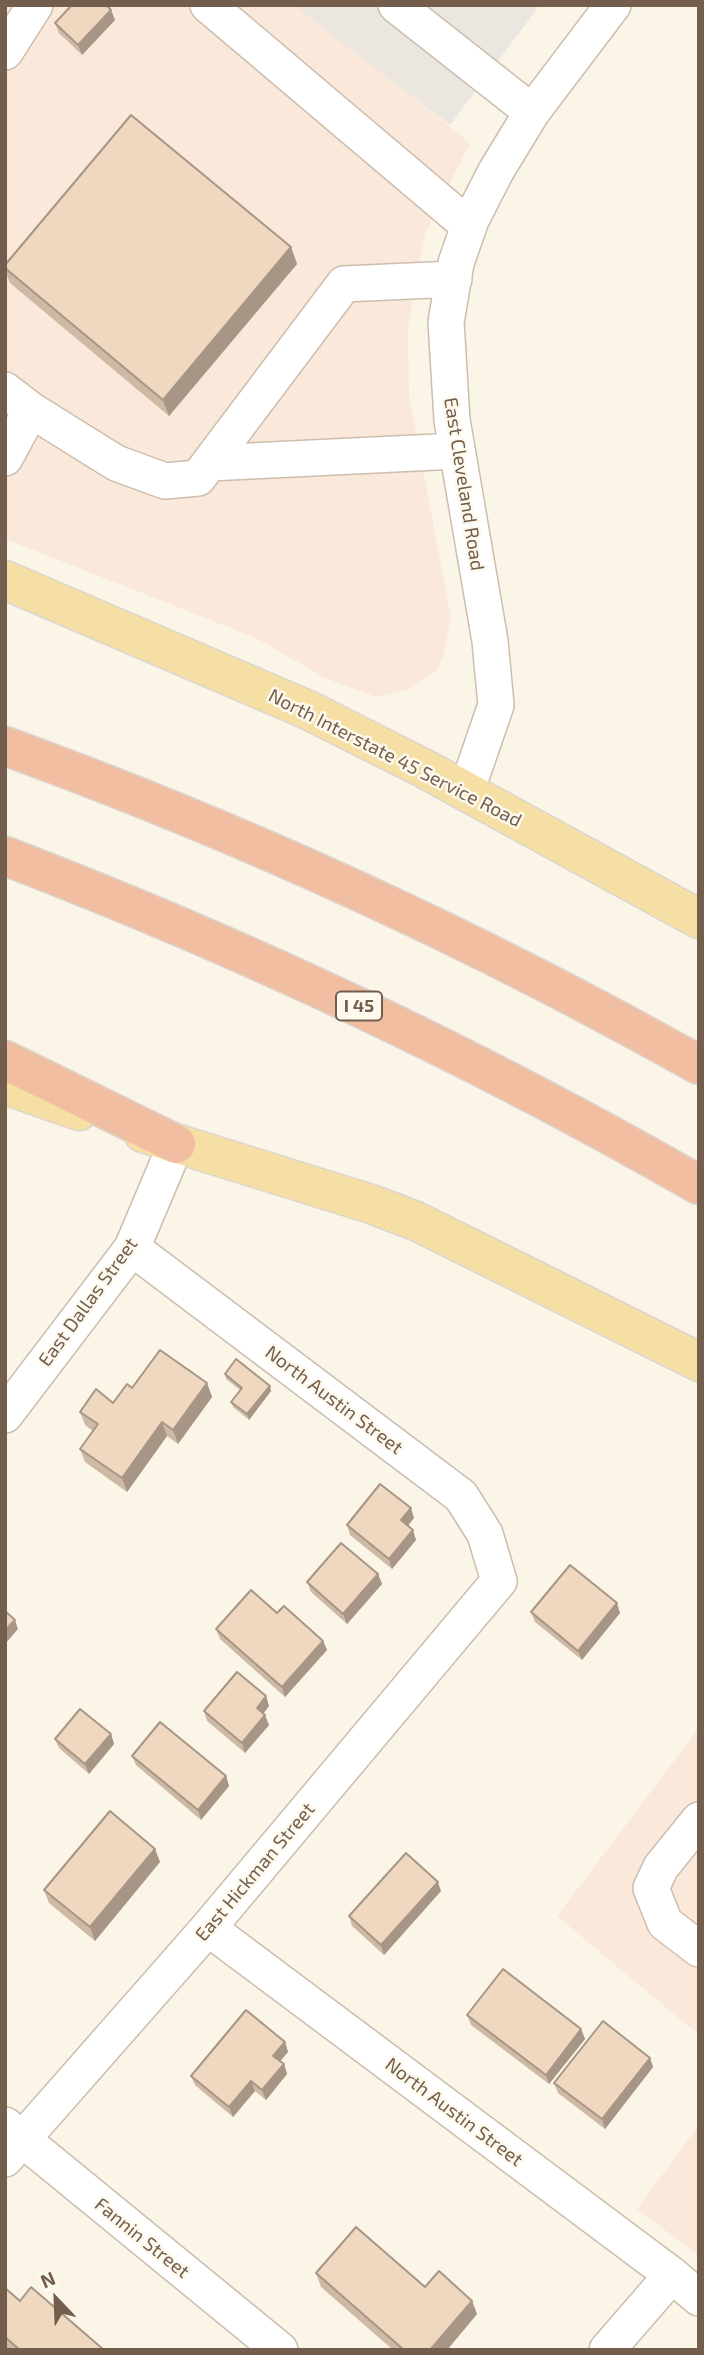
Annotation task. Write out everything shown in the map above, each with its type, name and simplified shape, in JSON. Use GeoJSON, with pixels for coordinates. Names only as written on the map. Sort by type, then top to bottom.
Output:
{"type":"FeatureCollection","features":[{"type":"Feature","properties":{"kind":"highway"},"geometry":{"type":"LineString","coordinates":[[5,746],[183,816],[376,901],[519,970],[699,1065]]}},
{"type":"Feature","properties":{"kind":"highway","name":"I 45"},"geometry":{"type":"LineString","coordinates":[[5,856],[175,924],[371,1012],[535,1094],[699,1185]]}},
{"type":"Feature","properties":{"kind":"highway"},"geometry":{"type":"LineString","coordinates":[[5,1060],[176,1144]]}},
{"type":"Feature","properties":{"kind":"main road","name":"North Interstate 45 Service Road"},"geometry":{"type":"LineString","coordinates":[[5,580],[308,710],[466,792],[699,919]]}},
{"type":"Feature","properties":{"kind":"main road"},"geometry":{"type":"LineString","coordinates":[[5,1085],[176,1144],[371,1204],[416,1222],[699,1362]]}},
{"type":"Feature","properties":{"kind":"street"},"geometry":{"type":"LineString","coordinates":[[5,52],[35,5]]}},
{"type":"Feature","properties":{"kind":"street"},"geometry":{"type":"LineString","coordinates":[[208,5],[469,226]]}},
{"type":"Feature","properties":{"kind":"street"},"geometry":{"type":"LineString","coordinates":[[396,5],[532,112]]}},
{"type":"Feature","properties":{"kind":"street","name":"East Cleveland Road"},"geometry":{"type":"LineString","coordinates":[[466,792],[496,705],[490,642],[452,420],[446,322],[456,263],[469,226],[496,171],[532,112],[613,5]]}},
{"type":"Feature","properties":{"kind":"street"},"geometry":{"type":"LineString","coordinates":[[5,458],[18,400],[116,463],[165,481],[198,478],[344,284],[454,279]]}},
{"type":"Feature","properties":{"kind":"street"},"geometry":{"type":"LineString","coordinates":[[209,463],[457,451]]}},
{"type":"Feature","properties":{"kind":"street","name":"East Dallas Street"},"geometry":{"type":"LineString","coordinates":[[5,1415],[17,1375],[132,1248],[176,1144]]}},
{"type":"Feature","properties":{"kind":"street","name":"North Austin Street"},"geometry":{"type":"LineString","coordinates":[[132,1248],[461,1496],[485,1534],[499,1581]]}},
{"type":"Feature","properties":{"kind":"street","name":"East Hickman Street"},"geometry":{"type":"LineString","coordinates":[[11,2141],[208,1928],[499,1581]]}},
{"type":"Feature","properties":{"kind":"street"},"geometry":{"type":"LineString","coordinates":[[699,1820],[661,1867],[651,1888],[665,1923],[699,1949]]}},
{"type":"Feature","properties":{"kind":"street","name":"North Austin Street"},"geometry":{"type":"LineString","coordinates":[[208,1928],[672,2275],[699,2298]]}},
{"type":"Feature","properties":{"kind":"street","name":"Fannin Street"},"geometry":{"type":"LineString","coordinates":[[11,2141],[280,2350]]}},
{"type":"Feature","properties":{"kind":"street"},"geometry":{"type":"LineString","coordinates":[[607,2350],[672,2275]]}},
{"type":"Feature","properties":{"kind":"shaded area"},"geometry":{"type":"Polygon","coordinates":[[[5,5],[300,5],[470,143],[425,233],[408,327],[409,394],[451,618],[443,657],[437,670],[410,689],[376,697],[325,678],[256,638],[5,539],[5,5]]]}},
{"type":"Feature","properties":{"kind":"shaded area"},"geometry":{"type":"Polygon","coordinates":[[[296,5],[540,5],[450,125],[296,5]]]}},
{"type":"Feature","properties":{"kind":"shaded area"},"geometry":{"type":"Polygon","coordinates":[[[699,1728],[699,2035],[557,1916],[699,1728]]]}},
{"type":"Feature","properties":{"kind":"shaded area"},"geometry":{"type":"Polygon","coordinates":[[[699,2125],[699,2256],[637,2209],[699,2125]]]}},
{"type":"Feature","properties":{"kind":"building"},"geometry":{"type":"Polygon","coordinates":[[[72,5],[106,5],[111,10],[78,45],[55,23],[72,5]]]}},
{"type":"Feature","properties":{"kind":"building"},"geometry":{"type":"Polygon","coordinates":[[[131,115],[291,247],[163,400],[5,268],[131,115]]]}},
{"type":"Feature","properties":{"kind":"building"},"geometry":{"type":"Polygon","coordinates":[[[160,1350],[207,1383],[173,1430],[162,1422],[122,1478],[80,1449],[98,1424],[80,1412],[96,1389],[113,1403],[127,1384],[132,1388],[160,1350]]]}},
{"type":"Feature","properties":{"kind":"building"},"geometry":{"type":"Polygon","coordinates":[[[236,1359],[270,1386],[247,1414],[231,1402],[242,1388],[225,1374],[236,1359]]]}},
{"type":"Feature","properties":{"kind":"building"},"geometry":{"type":"Polygon","coordinates":[[[380,1484],[411,1508],[401,1520],[413,1530],[389,1559],[347,1525],[380,1484]]]}},
{"type":"Feature","properties":{"kind":"building"},"geometry":{"type":"Polygon","coordinates":[[[341,1543],[378,1574],[343,1614],[307,1582],[341,1543]]]}},
{"type":"Feature","properties":{"kind":"building"},"geometry":{"type":"Polygon","coordinates":[[[570,1565],[617,1603],[578,1651],[531,1612],[570,1565]]]}},
{"type":"Feature","properties":{"kind":"building"},"geometry":{"type":"Polygon","coordinates":[[[251,1590],[277,1613],[284,1606],[323,1641],[282,1687],[216,1629],[251,1590]]]}},
{"type":"Feature","properties":{"kind":"building"},"geometry":{"type":"Polygon","coordinates":[[[5,1611],[15,1620],[5,1630],[5,1611]]]}},
{"type":"Feature","properties":{"kind":"building"},"geometry":{"type":"Polygon","coordinates":[[[237,1672],[266,1696],[257,1708],[265,1715],[242,1743],[204,1711],[237,1672]]]}},
{"type":"Feature","properties":{"kind":"building"},"geometry":{"type":"Polygon","coordinates":[[[80,1709],[111,1734],[85,1764],[55,1739],[80,1709]]]}},
{"type":"Feature","properties":{"kind":"building"},"geometry":{"type":"Polygon","coordinates":[[[160,1722],[226,1776],[198,1810],[132,1756],[160,1722]]]}},
{"type":"Feature","properties":{"kind":"building"},"geometry":{"type":"Polygon","coordinates":[[[110,1811],[155,1849],[90,1927],[44,1890],[110,1811]]]}},
{"type":"Feature","properties":{"kind":"building"},"geometry":{"type":"Polygon","coordinates":[[[406,1853],[438,1882],[381,1945],[349,1916],[406,1853]]]}},
{"type":"Feature","properties":{"kind":"building"},"geometry":{"type":"Polygon","coordinates":[[[503,1969],[581,2029],[546,2075],[467,2015],[503,1969]]]}},
{"type":"Feature","properties":{"kind":"building"},"geometry":{"type":"Polygon","coordinates":[[[246,2010],[285,2042],[273,2056],[284,2064],[262,2090],[251,2081],[229,2107],[191,2076],[246,2010]]]}},
{"type":"Feature","properties":{"kind":"building"},"geometry":{"type":"Polygon","coordinates":[[[603,2021],[650,2058],[602,2119],[554,2083],[603,2021]]]}},
{"type":"Feature","properties":{"kind":"building"},"geometry":{"type":"Polygon","coordinates":[[[356,2227],[425,2287],[439,2271],[472,2301],[430,2350],[404,2350],[316,2273],[356,2227]]]}},
{"type":"Feature","properties":{"kind":"building"},"geometry":{"type":"Polygon","coordinates":[[[31,2287],[104,2350],[20,2350],[5,2337],[5,2288],[20,2301],[31,2287]]]}}]}
